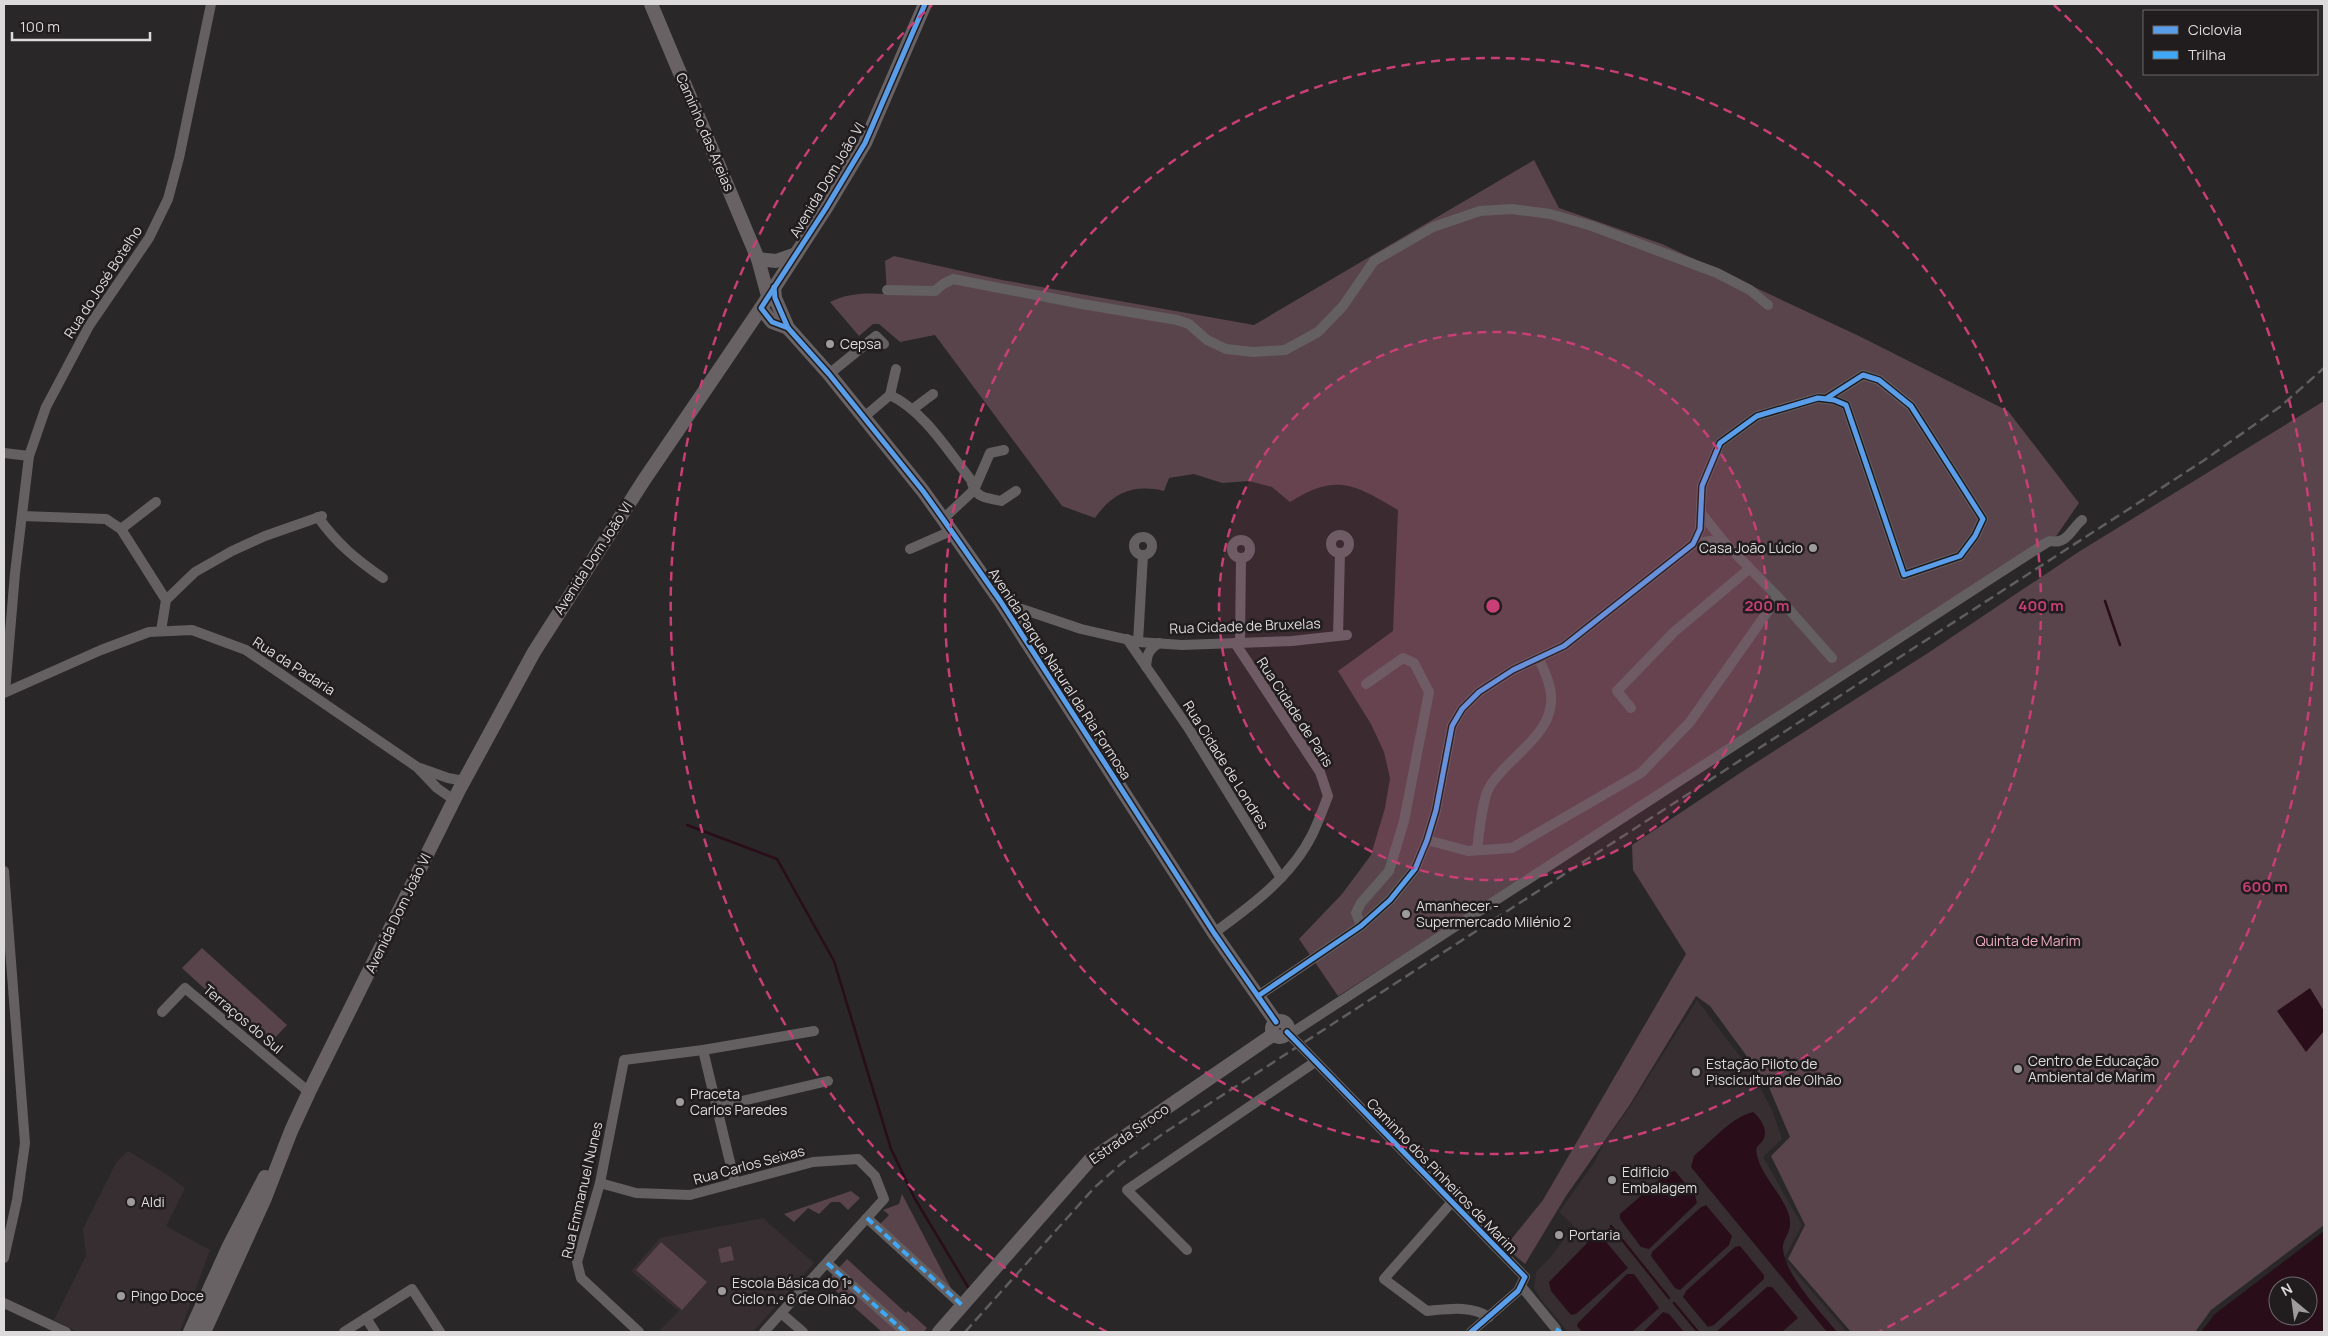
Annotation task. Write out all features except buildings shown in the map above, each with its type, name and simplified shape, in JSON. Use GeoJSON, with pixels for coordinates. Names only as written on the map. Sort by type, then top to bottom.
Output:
{"type":"FeatureCollection","features":[{"type":"Feature","properties":{"kind":"street","name":"Rua do José Botelho"},"geometry":{"type":"LineString","coordinates":[[5,693],[15,577],[30,456],[46,406],[80,342],[149,238],[168,199],[210,4]]}},
{"type":"Feature","properties":{"kind":"street","name":"Caminho das Areias"},"geometry":{"type":"LineString","coordinates":[[652,4],[763,263],[776,318]]}},
{"type":"Feature","properties":{"kind":"street","name":"Avenida Dom João VI"},"geometry":{"type":"LineString","coordinates":[[190,1332],[229,1246],[291,1131],[454,800],[534,652],[644,480],[796,254],[865,143],[925,4]]}},
{"type":"Feature","properties":{"kind":"street"},"geometry":{"type":"LineString","coordinates":[[887,290],[935,291],[953,279],[974,282],[1082,304],[1177,320],[1189,324],[1207,340],[1226,349],[1254,352],[1285,350],[1318,332],[1343,306],[1374,261],[1433,227],[1480,211],[1512,209],[1550,214],[1592,226],[1716,273],[1750,290],[1768,305]]}},
{"type":"Feature","properties":{"kind":"street"},"geometry":{"type":"LineString","coordinates":[[744,333],[776,318],[763,263],[796,254]]}},
{"type":"Feature","properties":{"kind":"street","name":"Avenida Parque Natural da Ria Formosa"},"geometry":{"type":"LineString","coordinates":[[776,318],[788,328],[829,374],[942,518],[1001,602],[1214,933],[1282,1031]]}},
{"type":"Feature","properties":{"kind":"street"},"geometry":{"type":"LineString","coordinates":[[829,374],[876,336],[884,344]]}},
{"type":"Feature","properties":{"kind":"street"},"geometry":{"type":"LineString","coordinates":[[864,417],[890,395],[896,369]]}},
{"type":"Feature","properties":{"kind":"street"},"geometry":{"type":"LineString","coordinates":[[1258,996],[1361,926],[1390,900],[1415,869],[1427,840],[1436,810],[1452,726],[1462,709],[1479,692],[1513,670],[1564,646],[1693,544],[1700,528],[1702,486],[1720,443],[1757,416],[1818,398],[1827,398],[1846,405],[1904,575],[1960,556],[1975,536],[1983,519],[1911,406],[1879,380],[1862,375],[1827,398]]}},
{"type":"Feature","properties":{"kind":"street"},"geometry":{"type":"LineString","coordinates":[[912,409],[933,394]]}},
{"type":"Feature","properties":{"kind":"street"},"geometry":{"type":"LineString","coordinates":[[890,395],[906,402],[971,480],[978,496],[1002,501],[1016,491]]}},
{"type":"Feature","properties":{"kind":"street"},"geometry":{"type":"LineString","coordinates":[[942,518],[974,490],[990,453],[1004,450]]}},
{"type":"Feature","properties":{"kind":"street"},"geometry":{"type":"LineString","coordinates":[[4,453],[30,456]]}},
{"type":"Feature","properties":{"kind":"street"},"geometry":{"type":"LineString","coordinates":[[122,528],[156,502]]}},
{"type":"Feature","properties":{"kind":"street"},"geometry":{"type":"LineString","coordinates":[[1702,514],[1724,542],[1778,597],[1832,658]]}},
{"type":"Feature","properties":{"kind":"street"},"geometry":{"type":"LineString","coordinates":[[22,516],[106,519],[122,528],[166,600]]}},
{"type":"Feature","properties":{"kind":"street"},"geometry":{"type":"LineString","coordinates":[[161,631],[166,600],[195,572],[232,551],[265,536],[320,517],[331,535],[352,556],[384,578]]}},
{"type":"Feature","properties":{"kind":"street"},"geometry":{"type":"LineString","coordinates":[[1282,1031],[2044,544],[2067,538],[2074,526],[2082,520]]}},
{"type":"Feature","properties":{"kind":"street"},"geometry":{"type":"LineString","coordinates":[[910,549],[951,531]]}},
{"type":"Feature","properties":{"kind":"street"},"geometry":{"type":"LineString","coordinates":[[1693,544],[1710,541],[1724,542]]}},
{"type":"Feature","properties":{"kind":"street","name":"Rua Cidade de Bruxelas"},"geometry":{"type":"LineString","coordinates":[[1001,602],[1081,629],[1138,642],[1182,645],[1292,641],[1342,635],[1340,553]]}},
{"type":"Feature","properties":{"kind":"street"},"geometry":{"type":"LineString","coordinates":[[1138,642],[1142,555]]}},
{"type":"Feature","properties":{"kind":"street"},"geometry":{"type":"LineString","coordinates":[[1237,643],[1241,558]]}},
{"type":"Feature","properties":{"kind":"street"},"geometry":{"type":"LineString","coordinates":[[1631,708],[1617,691],[1674,632],[1749,569]]}},
{"type":"Feature","properties":{"kind":"street"},"geometry":{"type":"LineString","coordinates":[[4,570],[15,577]]}},
{"type":"Feature","properties":{"kind":"street"},"geometry":{"type":"LineString","coordinates":[[1427,840],[1468,851],[1512,848],[1640,773],[1690,722],[1778,597]]}},
{"type":"Feature","properties":{"kind":"street","name":"Rua da Padaria"},"geometry":{"type":"LineString","coordinates":[[5,693],[101,650],[149,632],[192,630],[246,650],[417,767]]}},
{"type":"Feature","properties":{"kind":"street","name":"Rua Cidade de Londres"},"geometry":{"type":"LineString","coordinates":[[1127,639],[1189,729],[1282,878]]}},
{"type":"Feature","properties":{"kind":"street"},"geometry":{"type":"LineString","coordinates":[[1146,668],[1146,656],[1150,649],[1159,643]]}},
{"type":"Feature","properties":{"kind":"street","name":"Rua Cidade de Paris"},"geometry":{"type":"LineString","coordinates":[[1214,933],[1250,906],[1282,878],[1311,837],[1328,796],[1320,772],[1237,643]]}},
{"type":"Feature","properties":{"kind":"street"},"geometry":{"type":"LineString","coordinates":[[1361,926],[1356,913],[1361,903],[1389,871],[1401,829],[1429,692],[1414,662],[1404,658],[1366,684]]}},
{"type":"Feature","properties":{"kind":"street"},"geometry":{"type":"LineString","coordinates":[[1477,850],[1480,825],[1489,787],[1539,734],[1549,714],[1551,689],[1539,659]]}},
{"type":"Feature","properties":{"kind":"street"},"geometry":{"type":"LineString","coordinates":[[417,767],[448,778],[464,781]]}},
{"type":"Feature","properties":{"kind":"street"},"geometry":{"type":"LineString","coordinates":[[417,767],[437,788],[454,800]]}},
{"type":"Feature","properties":{"kind":"street"},"geometry":{"type":"LineString","coordinates":[[4,871],[25,1142],[17,1200],[4,1258]]}},
{"type":"Feature","properties":{"kind":"street","name":"Terraços do Sul"},"geometry":{"type":"LineString","coordinates":[[162,1012],[185,988],[309,1092]]}},
{"type":"Feature","properties":{"kind":"street"},"geometry":{"type":"LineString","coordinates":[[735,1183],[703,1050],[814,1031]]}},
{"type":"Feature","properties":{"kind":"street","name":"Caminho dos Pinheiros de Marim"},"geometry":{"type":"LineString","coordinates":[[1282,1031],[1315,1062],[1525,1277],[1521,1286]]}},
{"type":"Feature","properties":{"kind":"street","name":"Estrada Siroco"},"geometry":{"type":"LineString","coordinates":[[939,1332],[1088,1161],[1282,1031]]}},
{"type":"Feature","properties":{"kind":"street","name":"Rua Emmanuel Nunes"},"geometry":{"type":"LineString","coordinates":[[635,1331],[581,1278],[577,1262],[600,1183],[624,1060],[703,1050]]}},
{"type":"Feature","properties":{"kind":"street"},"geometry":{"type":"LineString","coordinates":[[1187,1250],[1127,1190],[1315,1062]]}},
{"type":"Feature","properties":{"kind":"street"},"geometry":{"type":"LineString","coordinates":[[716,1107],[828,1081]]}},
{"type":"Feature","properties":{"kind":"street","name":"Avenida Dom João VI"},"geometry":{"type":"LineString","coordinates":[[204,1332],[265,1198],[291,1131]]}},
{"type":"Feature","properties":{"kind":"street","name":"Rua Carlos Seixas"},"geometry":{"type":"LineString","coordinates":[[600,1183],[636,1193],[690,1195],[813,1162],[858,1159],[875,1176],[884,1198],[867,1218]]}},
{"type":"Feature","properties":{"kind":"street"},"geometry":{"type":"LineString","coordinates":[[1451,1203],[1384,1278],[1427,1311],[1453,1308],[1478,1310],[1489,1317]]}},
{"type":"Feature","properties":{"kind":"street"},"geometry":{"type":"LineString","coordinates":[[764,1332],[867,1218],[964,1304]]}},
{"type":"Feature","properties":{"kind":"street"},"geometry":{"type":"LineString","coordinates":[[827,1263],[905,1332]]}},
{"type":"Feature","properties":{"kind":"street"},"geometry":{"type":"LineString","coordinates":[[1471,1332],[1518,1291],[1521,1286],[1556,1329]]}},
{"type":"Feature","properties":{"kind":"street"},"geometry":{"type":"LineString","coordinates":[[344,1332],[412,1289],[440,1332]]}},
{"type":"Feature","properties":{"kind":"street"},"geometry":{"type":"LineString","coordinates":[[4,1303],[66,1332]]}},
{"type":"Feature","properties":{"kind":"street"},"geometry":{"type":"LineString","coordinates":[[781,1313],[803,1332]]}},
{"type":"Feature","properties":{"kind":"street"},"geometry":{"type":"LineString","coordinates":[[366,1318],[375,1332]]}},
{"type":"Feature","properties":{"kind":"shaded area"},"geometry":{"type":"Polygon","coordinates":[[[2310,988],[2324,1011],[2324,1031],[2306,1052],[2277,1011],[2310,988]]]}},
{"type":"Feature","properties":{"kind":"shaded area","name":"Estação Piloto de Piscicultura de Olhão"},"geometry":{"type":"Polygon","coordinates":[[[1697,1000],[1752,1072],[1772,1110],[1782,1139],[1763,1157],[1802,1225],[1784,1259],[1847,1332],[1568,1332],[1534,1288],[1536,1272],[1550,1258],[1574,1226],[1559,1212],[1596,1160],[1603,1144],[1627,1111],[1697,1000]]]}},
{"type":"Feature","properties":{"kind":"shaded area"},"geometry":{"type":"Polygon","coordinates":[[[1753,1112],[1761,1120],[1765,1131],[1763,1139],[1756,1149],[1759,1162],[1765,1175],[1785,1205],[1790,1219],[1789,1230],[1783,1245],[1785,1259],[1805,1293],[1837,1332],[1827,1332],[1691,1167],[1694,1156],[1723,1130],[1738,1119],[1753,1112]]]}},
{"type":"Feature","properties":{"kind":"shaded area"},"geometry":{"type":"Polygon","coordinates":[[[128,1151],[185,1188],[166,1226],[210,1250],[180,1332],[78,1332],[54,1320],[86,1256],[83,1229],[117,1161],[128,1151]]]}},
{"type":"Feature","properties":{"kind":"shaded area"},"geometry":{"type":"Polygon","coordinates":[[[1675,1171],[1695,1195],[1697,1203],[1649,1249],[1641,1247],[1620,1219],[1620,1214],[1667,1173],[1675,1171]]]}},
{"type":"Feature","properties":{"kind":"shaded area"},"geometry":{"type":"Polygon","coordinates":[[[1706,1205],[1732,1236],[1729,1245],[1680,1290],[1675,1288],[1651,1256],[1652,1252],[1700,1208],[1706,1205]]]}},
{"type":"Feature","properties":{"kind":"shaded area","name":"Escola Básica do 1º Ciclo n.º 6 de Olhão"},"geometry":{"type":"Polygon","coordinates":[[[763,1218],[814,1263],[753,1332],[663,1332],[660,1330],[679,1311],[631,1271],[660,1238],[763,1218]]]}},
{"type":"Feature","properties":{"kind":"shaded area"},"geometry":{"type":"Polygon","coordinates":[[[2324,1231],[2324,1332],[2201,1332],[2215,1314],[2324,1231]]]}},
{"type":"Feature","properties":{"kind":"shaded area"},"geometry":{"type":"Polygon","coordinates":[[[1596,1234],[1602,1237],[1628,1268],[1576,1314],[1571,1315],[1551,1291],[1549,1282],[1596,1234]]]}},
{"type":"Feature","properties":{"kind":"shaded area"},"geometry":{"type":"Polygon","coordinates":[[[1740,1246],[1764,1275],[1764,1279],[1714,1325],[1708,1327],[1683,1297],[1686,1291],[1735,1247],[1740,1246]]]}},
{"type":"Feature","properties":{"kind":"shaded area"},"geometry":{"type":"Polygon","coordinates":[[[1627,1274],[1634,1274],[1659,1308],[1632,1332],[1582,1332],[1577,1326],[1578,1323],[1627,1274]]]}},
{"type":"Feature","properties":{"kind":"shaded area"},"geometry":{"type":"Polygon","coordinates":[[[1767,1287],[1772,1287],[1798,1318],[1782,1332],[1716,1332],[1767,1287]]]}},
{"type":"Feature","properties":{"kind":"shaded area"},"geometry":{"type":"Polygon","coordinates":[[[1663,1312],[1669,1314],[1684,1332],[1643,1332],[1663,1312]]]}},
{"type":"Feature","properties":{"kind":"green space"},"geometry":{"type":"Polygon","coordinates":[[[1534,160],[1559,208],[1662,244],[1859,336],[2008,411],[2079,503],[2048,548],[1338,996],[1299,939],[1342,894],[1371,855],[1385,808],[1390,778],[1384,752],[1371,724],[1338,671],[1393,631],[1398,510],[1357,488],[1345,485],[1320,487],[1290,502],[1272,487],[1249,481],[1222,483],[1194,474],[1169,478],[1164,491],[1143,489],[1125,492],[1109,502],[1095,518],[1062,506],[935,335],[900,342],[879,324],[873,324],[859,336],[830,302],[857,294],[887,294],[885,261],[894,256],[1002,280],[1254,325],[1534,160]]]}},
{"type":"Feature","properties":{"kind":"green space","name":"Quinta de Marim"},"geometry":{"type":"Polygon","coordinates":[[[2324,401],[2324,1225],[2211,1310],[2195,1332],[1851,1332],[1788,1259],[1805,1225],[1771,1156],[1790,1137],[1768,1085],[1710,1006],[1696,996],[1629,1106],[1566,1196],[1525,1264],[1505,1247],[1543,1200],[1686,954],[1633,870],[1632,845],[1746,769],[1928,653],[2080,551],[2324,401]]]}},
{"type":"Feature","properties":{"kind":"green space"},"geometry":{"type":"Polygon","coordinates":[[[202,948],[287,1025],[267,1046],[182,968],[202,948]]]}},
{"type":"Feature","properties":{"kind":"green space"},"geometry":{"type":"Polygon","coordinates":[[[851,1191],[860,1198],[848,1210],[840,1202],[831,1202],[819,1214],[808,1208],[794,1222],[784,1214],[851,1191]]]}},
{"type":"Feature","properties":{"kind":"green space"},"geometry":{"type":"Polygon","coordinates":[[[902,1194],[953,1292],[880,1224],[889,1215],[883,1210],[899,1204],[902,1194]]]}},
{"type":"Feature","properties":{"kind":"green space"},"geometry":{"type":"Polygon","coordinates":[[[661,1242],[707,1282],[682,1310],[636,1270],[661,1242]]]}},
{"type":"Feature","properties":{"kind":"green space"},"geometry":{"type":"Polygon","coordinates":[[[731,1246],[734,1260],[721,1263],[718,1249],[731,1246]]]}},
{"type":"Feature","properties":{"kind":"green space"},"geometry":{"type":"Polygon","coordinates":[[[847,1259],[906,1313],[908,1311],[927,1328],[924,1332],[882,1332],[826,1282],[847,1259]]]}},
{"type":"Feature","properties":{"kind":"waterway"},"geometry":{"type":"LineString","coordinates":[[2105,601],[2120,645]]}},
{"type":"Feature","properties":{"kind":"waterway"},"geometry":{"type":"LineString","coordinates":[[687,825],[777,859],[834,961],[891,1149],[915,1199],[968,1287]]}},
{"type":"Feature","properties":{"kind":"waterway"},"geometry":{"type":"LineString","coordinates":[[1611,1226],[1669,1298]]}},
{"type":"Feature","properties":{"kind":"waterway"},"geometry":{"type":"LineString","coordinates":[[1674,1303],[1698,1332]]}},
{"type":"Feature","properties":{"kind":"railway"},"geometry":{"type":"LineString","coordinates":[[965,1332],[1094,1188],[1122,1163],[1164,1133],[2203,461],[2281,406],[2324,368]]}},
{"type":"Feature","properties":{"kind":"marked path"},"geometry":{"type":"LineString","coordinates":[[867,1218],[963,1306]]}},
{"type":"Feature","properties":{"kind":"marked path"},"geometry":{"type":"LineString","coordinates":[[827,1263],[905,1332]]}},
{"type":"Feature","properties":{"kind":"marked path"},"geometry":{"type":"LineString","coordinates":[[1556,1329],[1561,1332]]}},
{"type":"Feature","properties":{"kind":"cycle path"},"geometry":{"type":"LineString","coordinates":[[788,328],[772,322],[761,308],[826,208],[865,143],[925,4]]}},
{"type":"Feature","properties":{"kind":"cycle path"},"geometry":{"type":"LineString","coordinates":[[774,287],[775,298],[788,328],[829,374],[923,491],[943,519],[1001,602],[1214,933],[1276,1022]]}},
{"type":"Feature","properties":{"kind":"cycle path"},"geometry":{"type":"LineString","coordinates":[[1258,996],[1361,926],[1390,900],[1415,869],[1427,840],[1436,810],[1452,726],[1462,709],[1479,692],[1513,670],[1564,646],[1693,544],[1700,529],[1702,486],[1720,443],[1757,416],[1818,398],[1834,400],[1846,405],[1904,575],[1960,556],[1975,536],[1983,519],[1911,406],[1879,380],[1863,375],[1827,398]]}},
{"type":"Feature","properties":{"kind":"cycle path"},"geometry":{"type":"LineString","coordinates":[[1287,1032],[1525,1277],[1518,1291],[1471,1332]]}},
{"type":"Feature","properties":{"kind":"place","name":"Cepsa"},"geometry":{"type":"Point","coordinates":[830,344]}},
{"type":"Feature","properties":{"kind":"place","name":"Casa João Lúcio"},"geometry":{"type":"Point","coordinates":[1813,548]}},
{"type":"Feature","properties":{"kind":"place","name":"Amanhecer - Supermercado Milénio 2"},"geometry":{"type":"Point","coordinates":[1406,914]}},
{"type":"Feature","properties":{"kind":"place","name":"Centro de Educação Ambiental de Marim"},"geometry":{"type":"Point","coordinates":[2018,1069]}},
{"type":"Feature","properties":{"kind":"place","name":"Estação Piloto de Piscicultura de Olhão"},"geometry":{"type":"Point","coordinates":[1696,1072]}},
{"type":"Feature","properties":{"kind":"place","name":"Praceta Carlos Paredes"},"geometry":{"type":"Point","coordinates":[680,1102]}},
{"type":"Feature","properties":{"kind":"place","name":"Edificio Embalagem"},"geometry":{"type":"Point","coordinates":[1612,1180]}},
{"type":"Feature","properties":{"kind":"place","name":"Aldi"},"geometry":{"type":"Point","coordinates":[131,1202]}},
{"type":"Feature","properties":{"kind":"place","name":"Portaria"},"geometry":{"type":"Point","coordinates":[1559,1235]}},
{"type":"Feature","properties":{"kind":"place","name":"Escola Básica do 1º Ciclo n.º 6 de Olhão"},"geometry":{"type":"Point","coordinates":[722,1291]}},
{"type":"Feature","properties":{"kind":"place","name":"Pingo Doce"},"geometry":{"type":"Point","coordinates":[121,1296]}}]}
